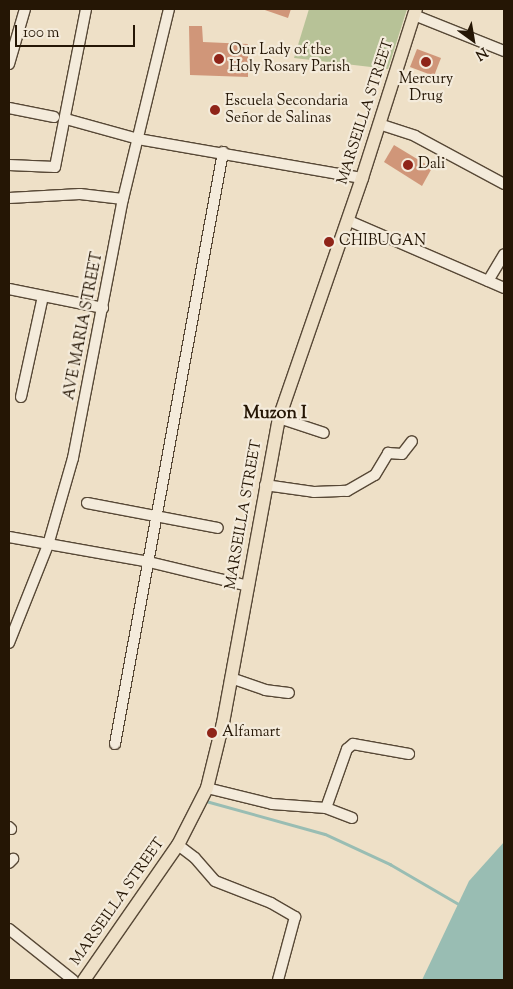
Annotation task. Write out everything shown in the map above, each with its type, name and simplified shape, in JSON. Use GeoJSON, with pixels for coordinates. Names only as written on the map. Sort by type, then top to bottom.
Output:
{"type":"FeatureCollection","features":[{"type":"Feature","properties":{"kind":"main road","name":"MARSEILLA STREET"},"geometry":{"type":"LineString","coordinates":[[84,980],[178,845],[206,788],[231,678],[279,418],[348,220],[415,12]]}},
{"type":"Feature","properties":{"kind":"street"},"geometry":{"type":"LineString","coordinates":[[9,64],[25,9]]}},
{"type":"Feature","properties":{"kind":"street"},"geometry":{"type":"LineString","coordinates":[[9,165],[55,167],[66,119],[86,9]]}},
{"type":"Feature","properties":{"kind":"street","name":"AVE MARIA STREET"},"geometry":{"type":"LineString","coordinates":[[9,643],[48,546],[73,458],[124,198],[169,9]]}},
{"type":"Feature","properties":{"kind":"street"},"geometry":{"type":"LineString","coordinates":[[415,12],[504,51]]}},
{"type":"Feature","properties":{"kind":"street"},"geometry":{"type":"LineString","coordinates":[[9,108],[54,117]]}},
{"type":"Feature","properties":{"kind":"street"},"geometry":{"type":"LineString","coordinates":[[66,119],[138,139],[223,152],[362,178]]}},
{"type":"Feature","properties":{"kind":"street"},"geometry":{"type":"LineString","coordinates":[[380,124],[415,136],[504,184]]}},
{"type":"Feature","properties":{"kind":"street"},"geometry":{"type":"LineString","coordinates":[[115,744],[223,152]]}},
{"type":"Feature","properties":{"kind":"street"},"geometry":{"type":"LineString","coordinates":[[9,198],[80,194],[124,198]]}},
{"type":"Feature","properties":{"kind":"street"},"geometry":{"type":"LineString","coordinates":[[348,220],[504,288]]}},
{"type":"Feature","properties":{"kind":"street"},"geometry":{"type":"LineString","coordinates":[[488,280],[504,254]]}},
{"type":"Feature","properties":{"kind":"street"},"geometry":{"type":"LineString","coordinates":[[9,289],[103,308]]}},
{"type":"Feature","properties":{"kind":"street"},"geometry":{"type":"LineString","coordinates":[[21,397],[43,296]]}},
{"type":"Feature","properties":{"kind":"street"},"geometry":{"type":"LineString","coordinates":[[279,418],[324,433]]}},
{"type":"Feature","properties":{"kind":"street"},"geometry":{"type":"LineString","coordinates":[[266,486],[314,492],[346,491],[375,475],[388,453],[402,454],[412,441]]}},
{"type":"Feature","properties":{"kind":"street"},"geometry":{"type":"LineString","coordinates":[[87,503],[218,528]]}},
{"type":"Feature","properties":{"kind":"street"},"geometry":{"type":"LineString","coordinates":[[9,537],[48,546],[149,562],[248,586]]}},
{"type":"Feature","properties":{"kind":"street"},"geometry":{"type":"LineString","coordinates":[[231,678],[265,690],[289,693]]}},
{"type":"Feature","properties":{"kind":"street"},"geometry":{"type":"LineString","coordinates":[[326,808],[347,749],[353,744],[409,754]]}},
{"type":"Feature","properties":{"kind":"street"},"geometry":{"type":"LineString","coordinates":[[206,788],[272,804],[326,808],[352,818]]}},
{"type":"Feature","properties":{"kind":"street"},"geometry":{"type":"LineString","coordinates":[[178,845],[196,858],[215,881],[271,903],[295,917],[278,980]]}},
{"type":"Feature","properties":{"kind":"street"},"geometry":{"type":"LineString","coordinates":[[9,929],[73,980]]}},
{"type":"Feature","properties":{"kind":"green space"},"geometry":{"type":"Polygon","coordinates":[[[309,9],[407,9],[388,69],[294,58],[309,9]]]}},
{"type":"Feature","properties":{"kind":"water"},"geometry":{"type":"Polygon","coordinates":[[[504,842],[504,980],[422,980],[469,881],[504,842]]]}},
{"type":"Feature","properties":{"kind":"building"},"geometry":{"type":"Polygon","coordinates":[[[262,9],[291,9],[288,18],[262,9]]]}},
{"type":"Feature","properties":{"kind":"building","name":"Our Lady of the Holy Rosary Parish"},"geometry":{"type":"Polygon","coordinates":[[[189,26],[202,26],[203,42],[248,44],[248,77],[190,75],[189,26]]]}},
{"type":"Feature","properties":{"kind":"building","name":"Mercury Drug"},"geometry":{"type":"Polygon","coordinates":[[[417,49],[441,58],[434,76],[410,67],[417,49]]]}},
{"type":"Feature","properties":{"kind":"building","name":"Dali"},"geometry":{"type":"Polygon","coordinates":[[[394,145],[432,168],[422,186],[384,162],[394,145]]]}},
{"type":"Feature","properties":{"kind":"waterway"},"geometry":{"type":"LineString","coordinates":[[206,801],[325,834],[390,864],[457,903]]}},
{"type":"Feature","properties":{"kind":"place","name":"Our Lady of the Holy Rosary Parish"},"geometry":{"type":"Point","coordinates":[219,59]}},
{"type":"Feature","properties":{"kind":"place","name":"Mercury Drug"},"geometry":{"type":"Point","coordinates":[426,62]}},
{"type":"Feature","properties":{"kind":"place","name":"Escuela Secondaria Señor de Salinas"},"geometry":{"type":"Point","coordinates":[215,110]}},
{"type":"Feature","properties":{"kind":"place","name":"Dali"},"geometry":{"type":"Point","coordinates":[408,165]}},
{"type":"Feature","properties":{"kind":"place","name":"CHIBUGAN"},"geometry":{"type":"Point","coordinates":[329,242]}},
{"type":"Feature","properties":{"kind":"place","name":"Alfamart"},"geometry":{"type":"Point","coordinates":[212,733]}},
{"type":"Feature","properties":{"kind":"district","name":"Muzon I"},"geometry":{"type":"Point","coordinates":[275,414]}}]}
